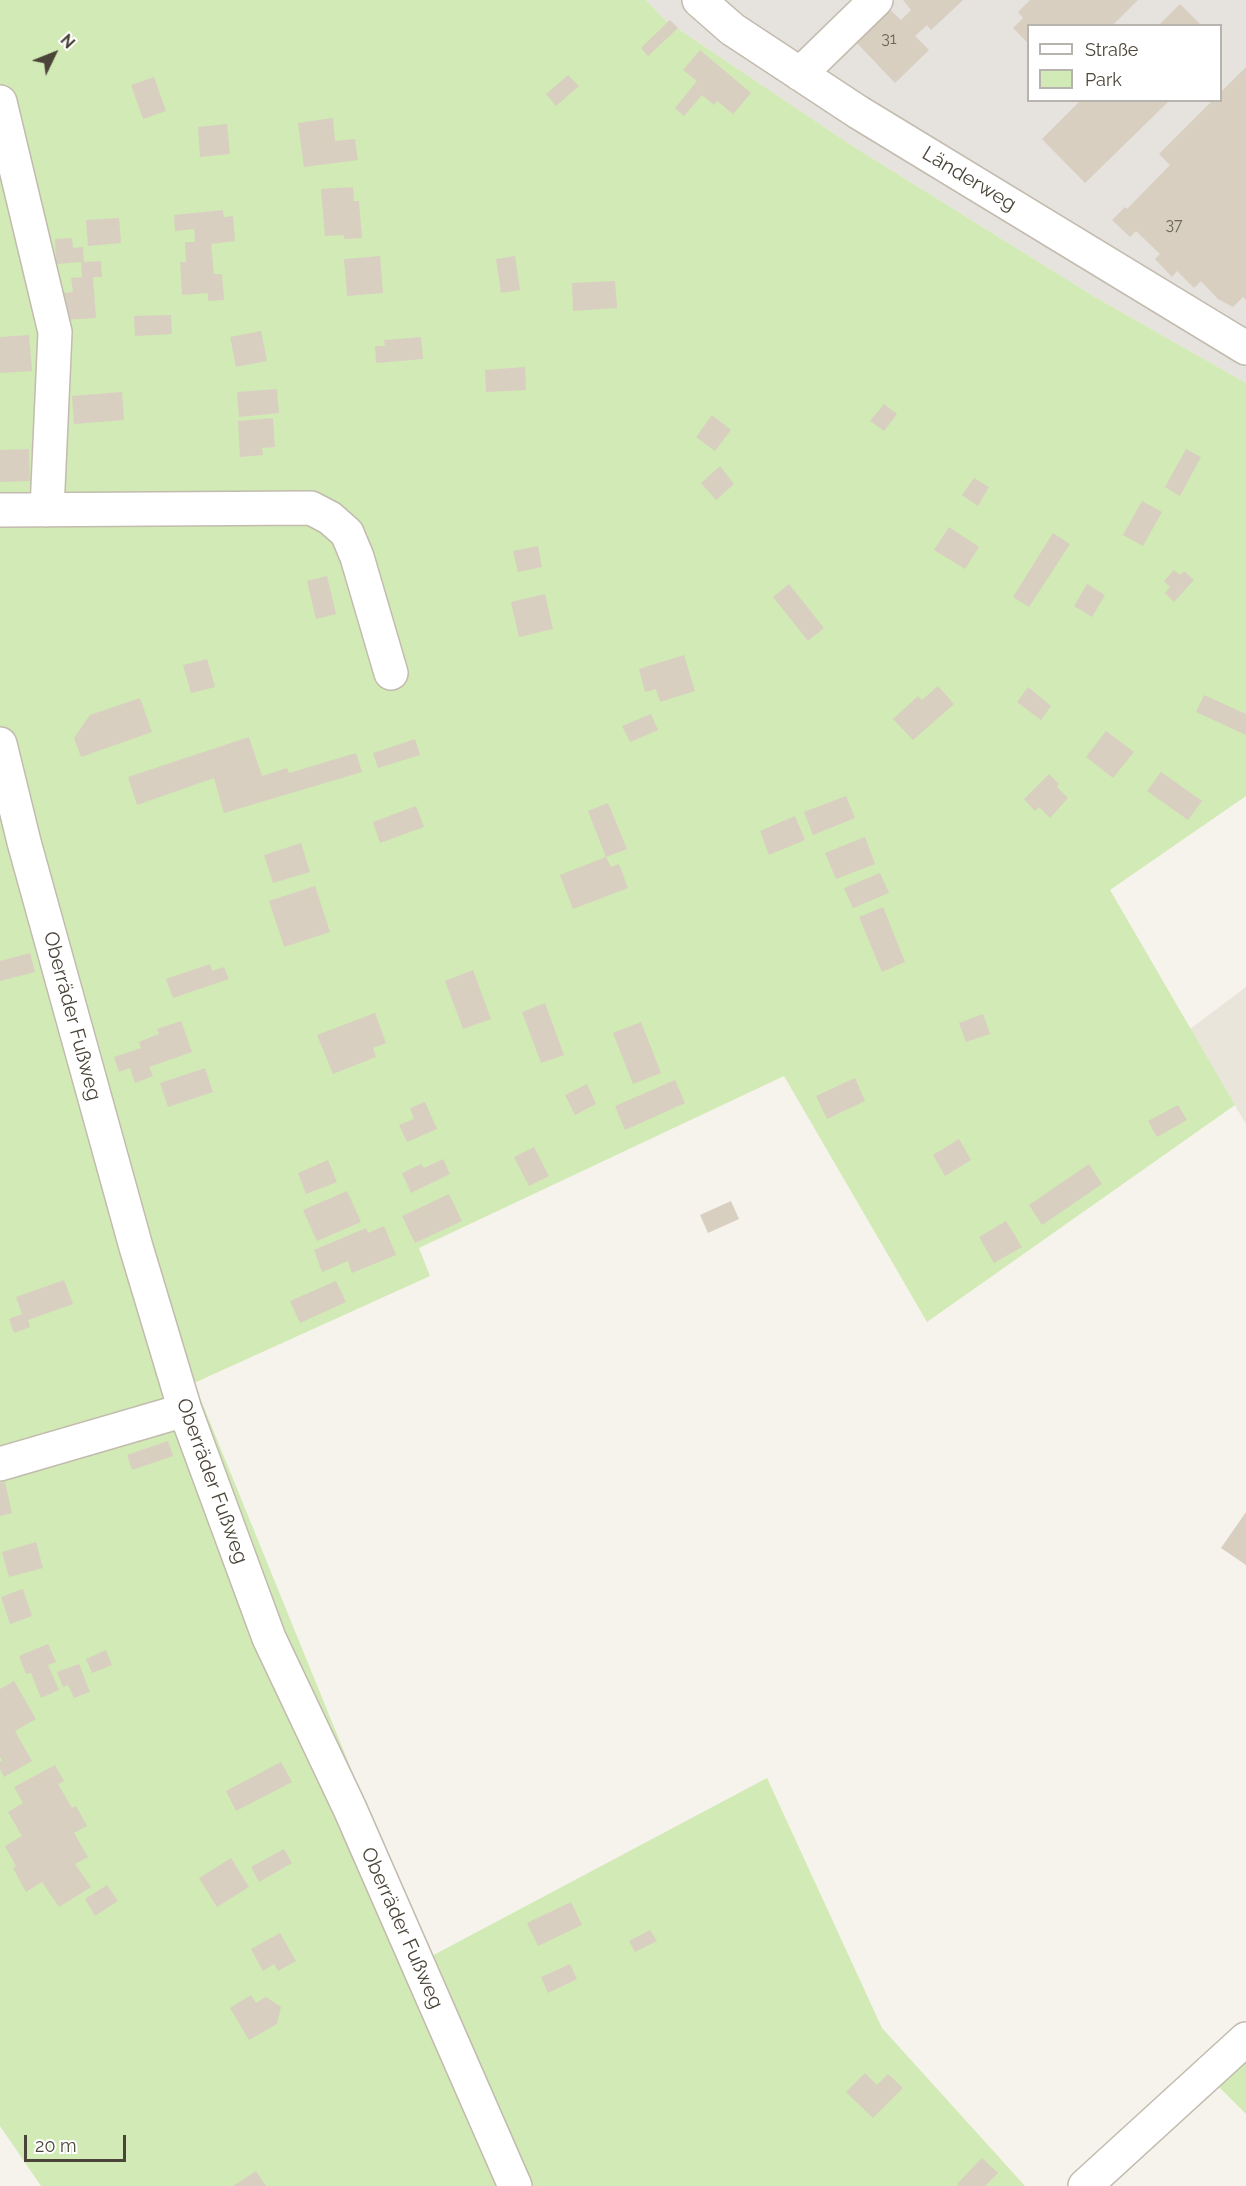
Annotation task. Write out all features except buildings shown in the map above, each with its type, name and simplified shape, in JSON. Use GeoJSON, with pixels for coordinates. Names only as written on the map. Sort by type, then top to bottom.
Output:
{"type":"FeatureCollection","features":[{"type":"Feature","properties":{"kind":"street","name":"Länderweg"},"geometry":{"type":"LineString","coordinates":[[699,0],[732,29],[858,112],[1246,348]]}},
{"type":"Feature","properties":{"kind":"street"},"geometry":{"type":"LineString","coordinates":[[800,74],[876,0]]}},
{"type":"Feature","properties":{"kind":"street"},"geometry":{"type":"LineString","coordinates":[[0,102],[56,332],[47,510]]}},
{"type":"Feature","properties":{"kind":"street"},"geometry":{"type":"LineString","coordinates":[[0,510],[311,508],[330,518],[346,533],[357,557],[391,673]]}},
{"type":"Feature","properties":{"kind":"street","name":"Oberräder Fußweg"},"geometry":{"type":"LineString","coordinates":[[0,744],[24,842],[135,1247],[185,1410],[269,1638],[355,1820],[515,2186]]}},
{"type":"Feature","properties":{"kind":"street"},"geometry":{"type":"LineString","coordinates":[[0,1464],[185,1410]]}},
{"type":"Feature","properties":{"kind":"street"},"geometry":{"type":"LineString","coordinates":[[1085,2186],[1246,2039]]}},
{"type":"Feature","properties":{"kind":"shaded area"},"geometry":{"type":"Polygon","coordinates":[[[646,0],[1246,0],[1246,383],[1095,297],[854,147],[665,20],[646,0]]]}},
{"type":"Feature","properties":{"kind":"shaded area"},"geometry":{"type":"Polygon","coordinates":[[[1246,987],[1246,1124],[1190,1029],[1246,987]]]}},
{"type":"Feature","properties":{"kind":"green space"},"geometry":{"type":"Polygon","coordinates":[[[0,0],[646,0],[665,20],[854,147],[1095,297],[1246,383],[1246,796],[1110,890],[1235,1105],[927,1322],[784,1076],[419,1248],[430,1276],[194,1383],[428,1958],[767,1778],[882,2028],[1025,2186],[41,2186],[0,2126],[0,0]]]}},
{"type":"Feature","properties":{"kind":"green space"},"geometry":{"type":"Polygon","coordinates":[[[1246,2058],[1246,2114],[1216,2084],[1246,2058]]]}}]}
